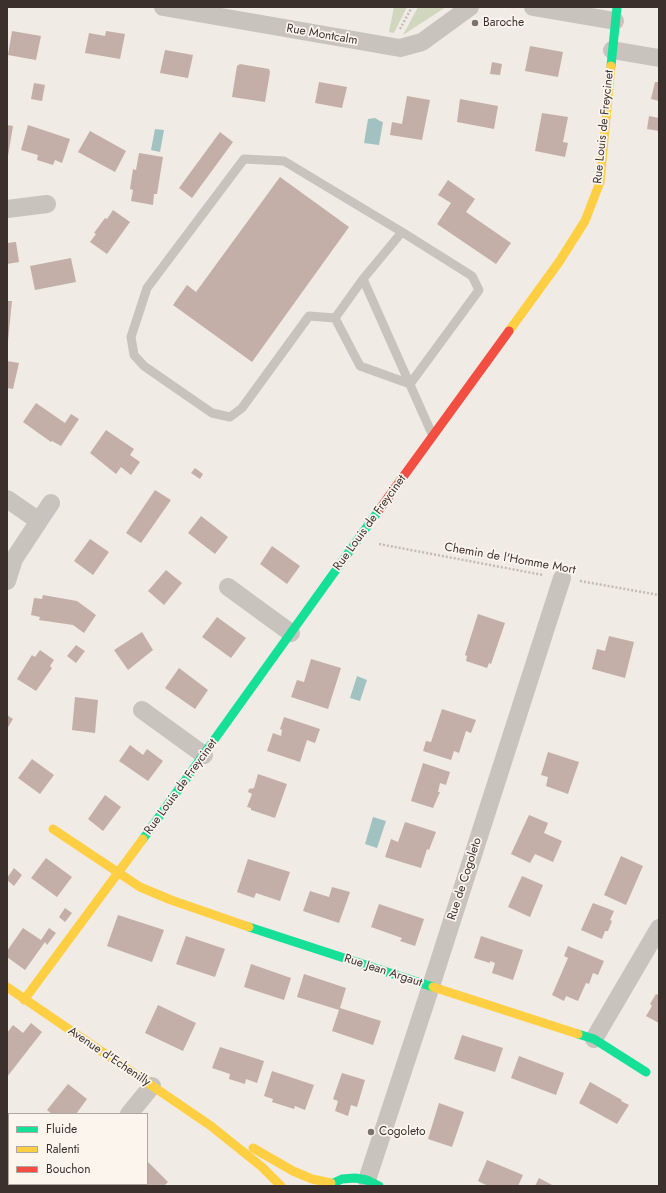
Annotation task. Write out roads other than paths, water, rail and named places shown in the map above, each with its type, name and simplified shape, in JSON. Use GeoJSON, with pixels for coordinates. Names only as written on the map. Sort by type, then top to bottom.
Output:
{"type":"FeatureCollection","features":[{"type":"Feature","properties":{"kind":"street","name":"Rue Montcalm"},"geometry":{"type":"LineString","coordinates":[[163,7],[400,48],[422,42],[470,7]]}},
{"type":"Feature","properties":{"kind":"street"},"geometry":{"type":"LineString","coordinates":[[533,7],[616,14]]}},
{"type":"Feature","properties":{"kind":"street","name":"Rue Louis de Freycinet"},"geometry":{"type":"LineString","coordinates":[[24,1000],[204,755],[357,540],[559,262],[585,221],[600,182],[616,14]]}},
{"type":"Feature","properties":{"kind":"street"},"geometry":{"type":"LineString","coordinates":[[612,50],[659,58]]}},
{"type":"Feature","properties":{"kind":"street"},"geometry":{"type":"LineString","coordinates":[[7,209],[47,204]]}},
{"type":"Feature","properties":{"kind":"street"},"geometry":{"type":"LineString","coordinates":[[7,499],[39,521]]}},
{"type":"Feature","properties":{"kind":"street"},"geometry":{"type":"LineString","coordinates":[[7,581],[14,559],[51,503]]}},
{"type":"Feature","properties":{"kind":"street","name":"Rue de Cogoleto"},"geometry":{"type":"LineString","coordinates":[[373,1183],[431,986],[562,578]]}},
{"type":"Feature","properties":{"kind":"street"},"geometry":{"type":"LineString","coordinates":[[228,587],[291,633]]}},
{"type":"Feature","properties":{"kind":"street"},"geometry":{"type":"LineString","coordinates":[[142,710],[204,755]]}},
{"type":"Feature","properties":{"kind":"street","name":"Rue Jean Argaut"},"geometry":{"type":"LineString","coordinates":[[53,829],[140,887],[171,900],[264,932],[594,1039],[646,1072]]}},
{"type":"Feature","properties":{"kind":"street"},"geometry":{"type":"LineString","coordinates":[[594,1039],[659,928]]}},
{"type":"Feature","properties":{"kind":"street","name":"Avenue d'Echenilly"},"geometry":{"type":"LineString","coordinates":[[7,987],[211,1126],[262,1167],[281,1186]]}},
{"type":"Feature","properties":{"kind":"street"},"geometry":{"type":"LineString","coordinates":[[130,1113],[152,1086]]}},
{"type":"Feature","properties":{"kind":"street","name":"Avenue d'Echenilly"},"geometry":{"type":"LineString","coordinates":[[211,1126],[270,1157],[293,1171],[329,1185]]}},
{"type":"Feature","properties":{"kind":"street"},"geometry":{"type":"LineString","coordinates":[[329,1185],[342,1179],[355,1178],[373,1183]]}},
{"type":"Feature","properties":{"kind":"lane"},"geometry":{"type":"LineString","coordinates":[[335,318],[309,316],[242,408],[230,417],[212,413],[144,366],[134,355],[131,337],[147,288],[244,159],[284,161],[472,276],[479,290],[410,384]]}},
{"type":"Feature","properties":{"kind":"lane"},"geometry":{"type":"LineString","coordinates":[[335,318],[363,279],[402,232]]}},
{"type":"Feature","properties":{"kind":"lane"},"geometry":{"type":"LineString","coordinates":[[363,279],[433,436]]}},
{"type":"Feature","properties":{"kind":"lane"},"geometry":{"type":"LineString","coordinates":[[335,318],[360,366],[410,384]]}},
{"type":"Feature","properties":{"kind":"water"},"geometry":{"type":"Polygon","coordinates":[[[375,118],[383,122],[379,145],[364,143],[368,119],[375,118]]]}},
{"type":"Feature","properties":{"kind":"water"},"geometry":{"type":"Polygon","coordinates":[[[155,129],[164,130],[160,152],[151,150],[155,129]]]}},
{"type":"Feature","properties":{"kind":"water"},"geometry":{"type":"Polygon","coordinates":[[[357,676],[367,680],[360,701],[350,698],[357,676]]]}},
{"type":"Feature","properties":{"kind":"water"},"geometry":{"type":"Polygon","coordinates":[[[373,817],[386,821],[377,848],[365,844],[373,817]]]}},
{"type":"Feature","properties":{"kind":"place","name":"Baroche"},"geometry":{"type":"Point","coordinates":[475,23]}},
{"type":"Feature","properties":{"kind":"place","name":"Cogoleto"},"geometry":{"type":"Point","coordinates":[371,1132]}}]}
